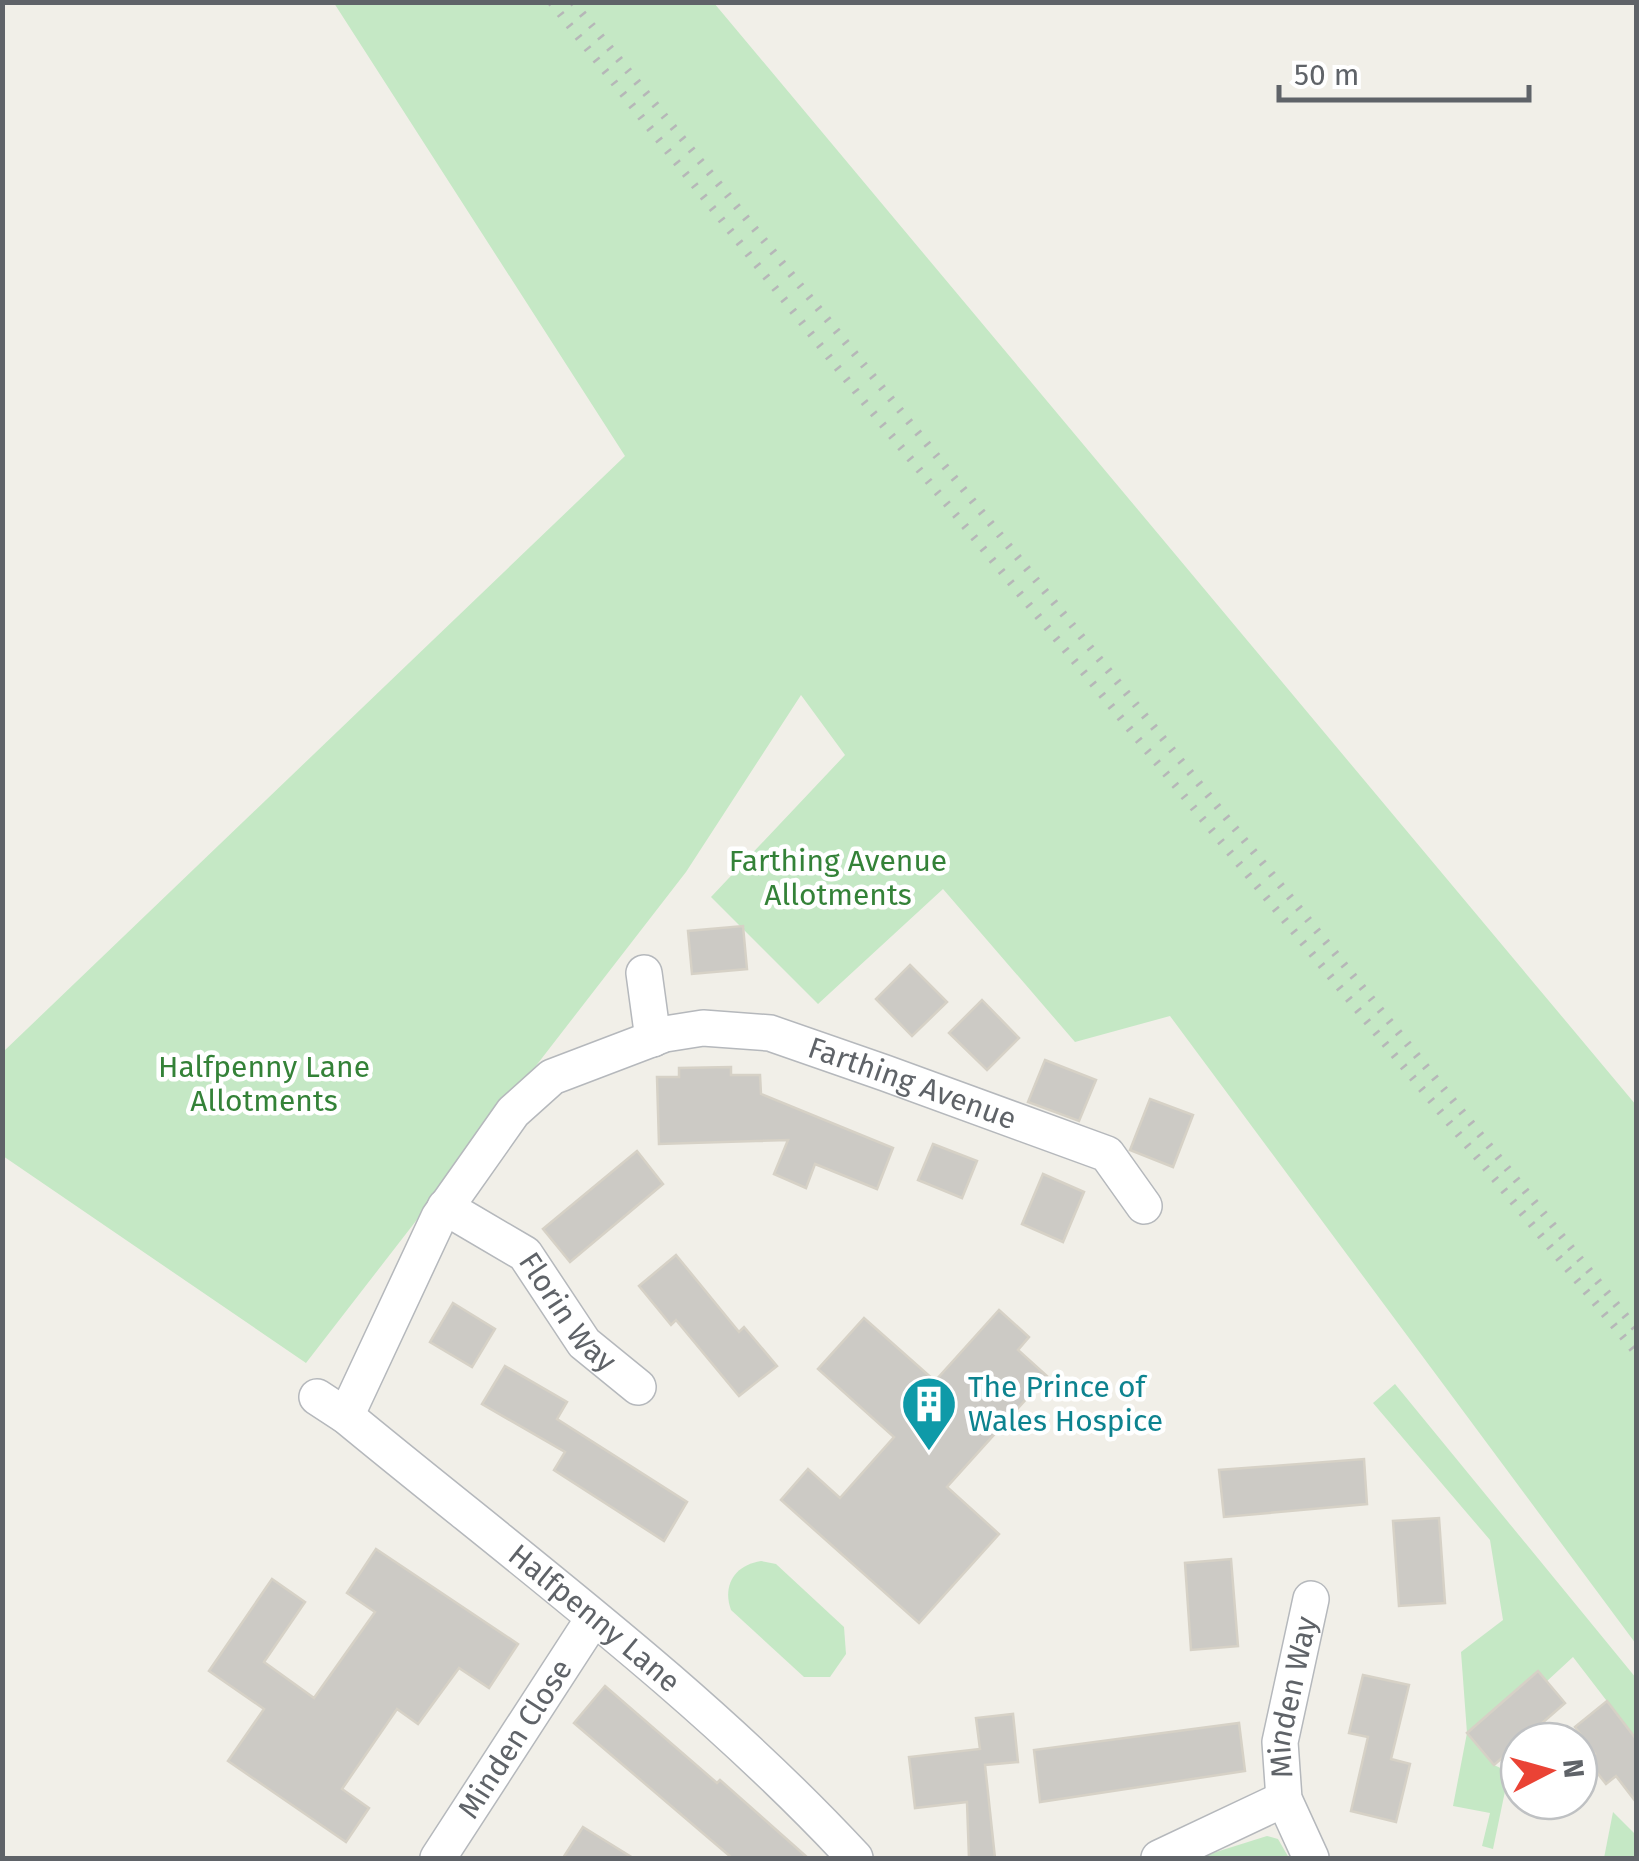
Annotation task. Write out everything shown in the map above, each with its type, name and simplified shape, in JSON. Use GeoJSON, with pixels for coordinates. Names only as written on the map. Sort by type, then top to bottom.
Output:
{"type":"FeatureCollection","features":[{"type":"Feature","properties":{"kind":"street"},"geometry":{"type":"LineString","coordinates":[[644,973],[653,1039]]}},
{"type":"Feature","properties":{"kind":"street","name":"Farthing Avenue"},"geometry":{"type":"LineString","coordinates":[[331,1406],[446,1207],[513,1112],[552,1077],[653,1039],[703,1028],[770,1033],[1107,1154],[1144,1206]]}},
{"type":"Feature","properties":{"kind":"street","name":"Florin Way"},"geometry":{"type":"LineString","coordinates":[[446,1207],[525,1254],[584,1343],[638,1386]]}},
{"type":"Feature","properties":{"kind":"street","name":"Halfpenny Lane"},"geometry":{"type":"LineString","coordinates":[[331,1406],[593,1619],[768,1770],[851,1857]]}},
{"type":"Feature","properties":{"kind":"street","name":"Minden Way"},"geometry":{"type":"LineString","coordinates":[[1311,1600],[1280,1742],[1284,1799],[1311,1858]]}},
{"type":"Feature","properties":{"kind":"street","name":"Minden Close"},"geometry":{"type":"LineString","coordinates":[[438,1858],[593,1619]]}},
{"type":"Feature","properties":{"kind":"street","name":"Minden Way"},"geometry":{"type":"LineString","coordinates":[[1159,1858],[1284,1799]]}},
{"type":"Feature","properties":{"kind":"green space"},"geometry":{"type":"Polygon","coordinates":[[[334,3],[714,3],[1636,1105],[1636,1644],[1170,1016],[1075,1042],[943,889],[818,1004],[711,897],[845,755],[801,695],[686,872],[306,1363],[3,1156],[3,1052],[625,456],[334,3]]]}},
{"type":"Feature","properties":{"kind":"green space"},"geometry":{"type":"Polygon","coordinates":[[[1395,1384],[1636,1678],[1636,1739],[1573,1657],[1546,1682],[1537,1672],[1467,1733],[1461,1652],[1503,1620],[1490,1540],[1373,1403],[1395,1384]]]}},
{"type":"Feature","properties":{"kind":"green space"},"geometry":{"type":"Polygon","coordinates":[[[761,1561],[776,1564],[844,1627],[846,1654],[830,1677],[804,1677],[731,1610],[728,1592],[733,1578],[744,1567],[761,1561]]]}},
{"type":"Feature","properties":{"kind":"green space"},"geometry":{"type":"Polygon","coordinates":[[[1467,1733],[1499,1767],[1499,1820],[1493,1849],[1482,1846],[1490,1813],[1453,1806],[1467,1733]]]}},
{"type":"Feature","properties":{"kind":"green space"},"geometry":{"type":"Polygon","coordinates":[[[1613,1812],[1636,1835],[1636,1858],[1604,1858],[1613,1812]]]}},
{"type":"Feature","properties":{"kind":"green space"},"geometry":{"type":"Polygon","coordinates":[[[1267,1836],[1278,1839],[1289,1858],[1197,1858],[1267,1836]]]}},
{"type":"Feature","properties":{"kind":"building"},"geometry":{"type":"Polygon","coordinates":[[[743,926],[747,969],[692,974],[688,931],[743,926]]]}},
{"type":"Feature","properties":{"kind":"building"},"geometry":{"type":"Polygon","coordinates":[[[910,965],[947,1002],[912,1036],[876,999],[910,965]]]}},
{"type":"Feature","properties":{"kind":"building"},"geometry":{"type":"Polygon","coordinates":[[[982,1000],[1019,1038],[987,1070],[949,1033],[982,1000]]]}},
{"type":"Feature","properties":{"kind":"building"},"geometry":{"type":"Polygon","coordinates":[[[1045,1060],[1096,1080],[1079,1121],[1028,1102],[1045,1060]]]}},
{"type":"Feature","properties":{"kind":"building"},"geometry":{"type":"Polygon","coordinates":[[[731,1067],[731,1075],[760,1075],[761,1094],[893,1148],[877,1189],[815,1164],[806,1188],[774,1174],[788,1140],[659,1144],[657,1077],[679,1077],[679,1068],[731,1067]]]}},
{"type":"Feature","properties":{"kind":"building"},"geometry":{"type":"Polygon","coordinates":[[[1150,1099],[1193,1115],[1173,1167],[1130,1150],[1150,1099]]]}},
{"type":"Feature","properties":{"kind":"building"},"geometry":{"type":"Polygon","coordinates":[[[933,1144],[977,1161],[962,1198],[918,1180],[933,1144]]]}},
{"type":"Feature","properties":{"kind":"building"},"geometry":{"type":"Polygon","coordinates":[[[637,1151],[663,1184],[570,1262],[543,1229],[637,1151]]]}},
{"type":"Feature","properties":{"kind":"building"},"geometry":{"type":"Polygon","coordinates":[[[1043,1174],[1084,1192],[1063,1242],[1022,1224],[1043,1174]]]}},
{"type":"Feature","properties":{"kind":"building"},"geometry":{"type":"Polygon","coordinates":[[[676,1255],[739,1332],[744,1327],[777,1366],[739,1396],[676,1320],[671,1325],[639,1286],[676,1255]]]}},
{"type":"Feature","properties":{"kind":"building"},"geometry":{"type":"Polygon","coordinates":[[[453,1303],[495,1329],[472,1367],[430,1342],[453,1303]]]}},
{"type":"Feature","properties":{"kind":"building","name":"The Prince of Wales Hospice"},"geometry":{"type":"Polygon","coordinates":[[[999,1310],[1029,1337],[1018,1350],[1047,1376],[947,1487],[999,1534],[919,1623],[781,1500],[808,1469],[840,1498],[894,1437],[818,1369],[864,1318],[935,1381],[999,1310]]]}},
{"type":"Feature","properties":{"kind":"building"},"geometry":{"type":"Polygon","coordinates":[[[505,1366],[567,1402],[557,1419],[687,1502],[664,1541],[554,1470],[565,1452],[482,1404],[505,1366]]]}},
{"type":"Feature","properties":{"kind":"building"},"geometry":{"type":"Polygon","coordinates":[[[1364,1459],[1367,1504],[1224,1517],[1219,1470],[1364,1459]]]}},
{"type":"Feature","properties":{"kind":"building"},"geometry":{"type":"Polygon","coordinates":[[[1439,1518],[1445,1603],[1399,1606],[1393,1521],[1439,1518]]]}},
{"type":"Feature","properties":{"kind":"building"},"geometry":{"type":"Polygon","coordinates":[[[376,1549],[518,1644],[489,1688],[459,1668],[418,1724],[397,1709],[342,1789],[369,1808],[346,1842],[228,1761],[264,1709],[209,1671],[272,1579],[305,1602],[264,1662],[314,1698],[375,1612],[347,1593],[376,1549]]]}},
{"type":"Feature","properties":{"kind":"building"},"geometry":{"type":"Polygon","coordinates":[[[1231,1559],[1238,1646],[1191,1650],[1185,1563],[1231,1559]]]}},
{"type":"Feature","properties":{"kind":"building"},"geometry":{"type":"Polygon","coordinates":[[[1538,1671],[1565,1703],[1544,1721],[1499,1721],[1499,1761],[1494,1765],[1467,1733],[1538,1671]]]}},
{"type":"Feature","properties":{"kind":"building"},"geometry":{"type":"Polygon","coordinates":[[[1363,1675],[1409,1685],[1391,1759],[1410,1764],[1396,1822],[1351,1811],[1368,1737],[1349,1733],[1363,1675]]]}},
{"type":"Feature","properties":{"kind":"building"},"geometry":{"type":"Polygon","coordinates":[[[605,1686],[808,1858],[732,1858],[574,1723],[605,1686]]]}},
{"type":"Feature","properties":{"kind":"building"},"geometry":{"type":"Polygon","coordinates":[[[1607,1701],[1636,1739],[1636,1802],[1616,1776],[1606,1784],[1599,1775],[1599,1721],[1582,1721],[1607,1701]]]}},
{"type":"Feature","properties":{"kind":"building"},"geometry":{"type":"Polygon","coordinates":[[[1013,1714],[1018,1762],[985,1765],[995,1858],[969,1858],[967,1802],[915,1808],[909,1757],[980,1749],[976,1718],[1013,1714]]]}},
{"type":"Feature","properties":{"kind":"building"},"geometry":{"type":"Polygon","coordinates":[[[1239,1723],[1245,1771],[1040,1802],[1034,1750],[1239,1723]]]}},
{"type":"Feature","properties":{"kind":"building"},"geometry":{"type":"Polygon","coordinates":[[[583,1827],[633,1858],[563,1858],[583,1827]]]}},
{"type":"Feature","properties":{"kind":"railway"},"geometry":{"type":"LineString","coordinates":[[551,2],[865,403],[1636,1353]]}},
{"type":"Feature","properties":{"kind":"railway"},"geometry":{"type":"LineString","coordinates":[[573,2],[1636,1329]]}},
{"type":"Feature","properties":{"kind":"place","name":"The Prince of Wales Hospice"},"geometry":{"type":"Point","coordinates":[929,1453]}},
{"type":"Feature","properties":{"kind":"park label","name":"Farthing Avenue Allotments"},"geometry":{"type":"Point","coordinates":[838,878]}},
{"type":"Feature","properties":{"kind":"park label","name":"Halfpenny Lane Allotments"},"geometry":{"type":"Point","coordinates":[264,1084]}}]}
